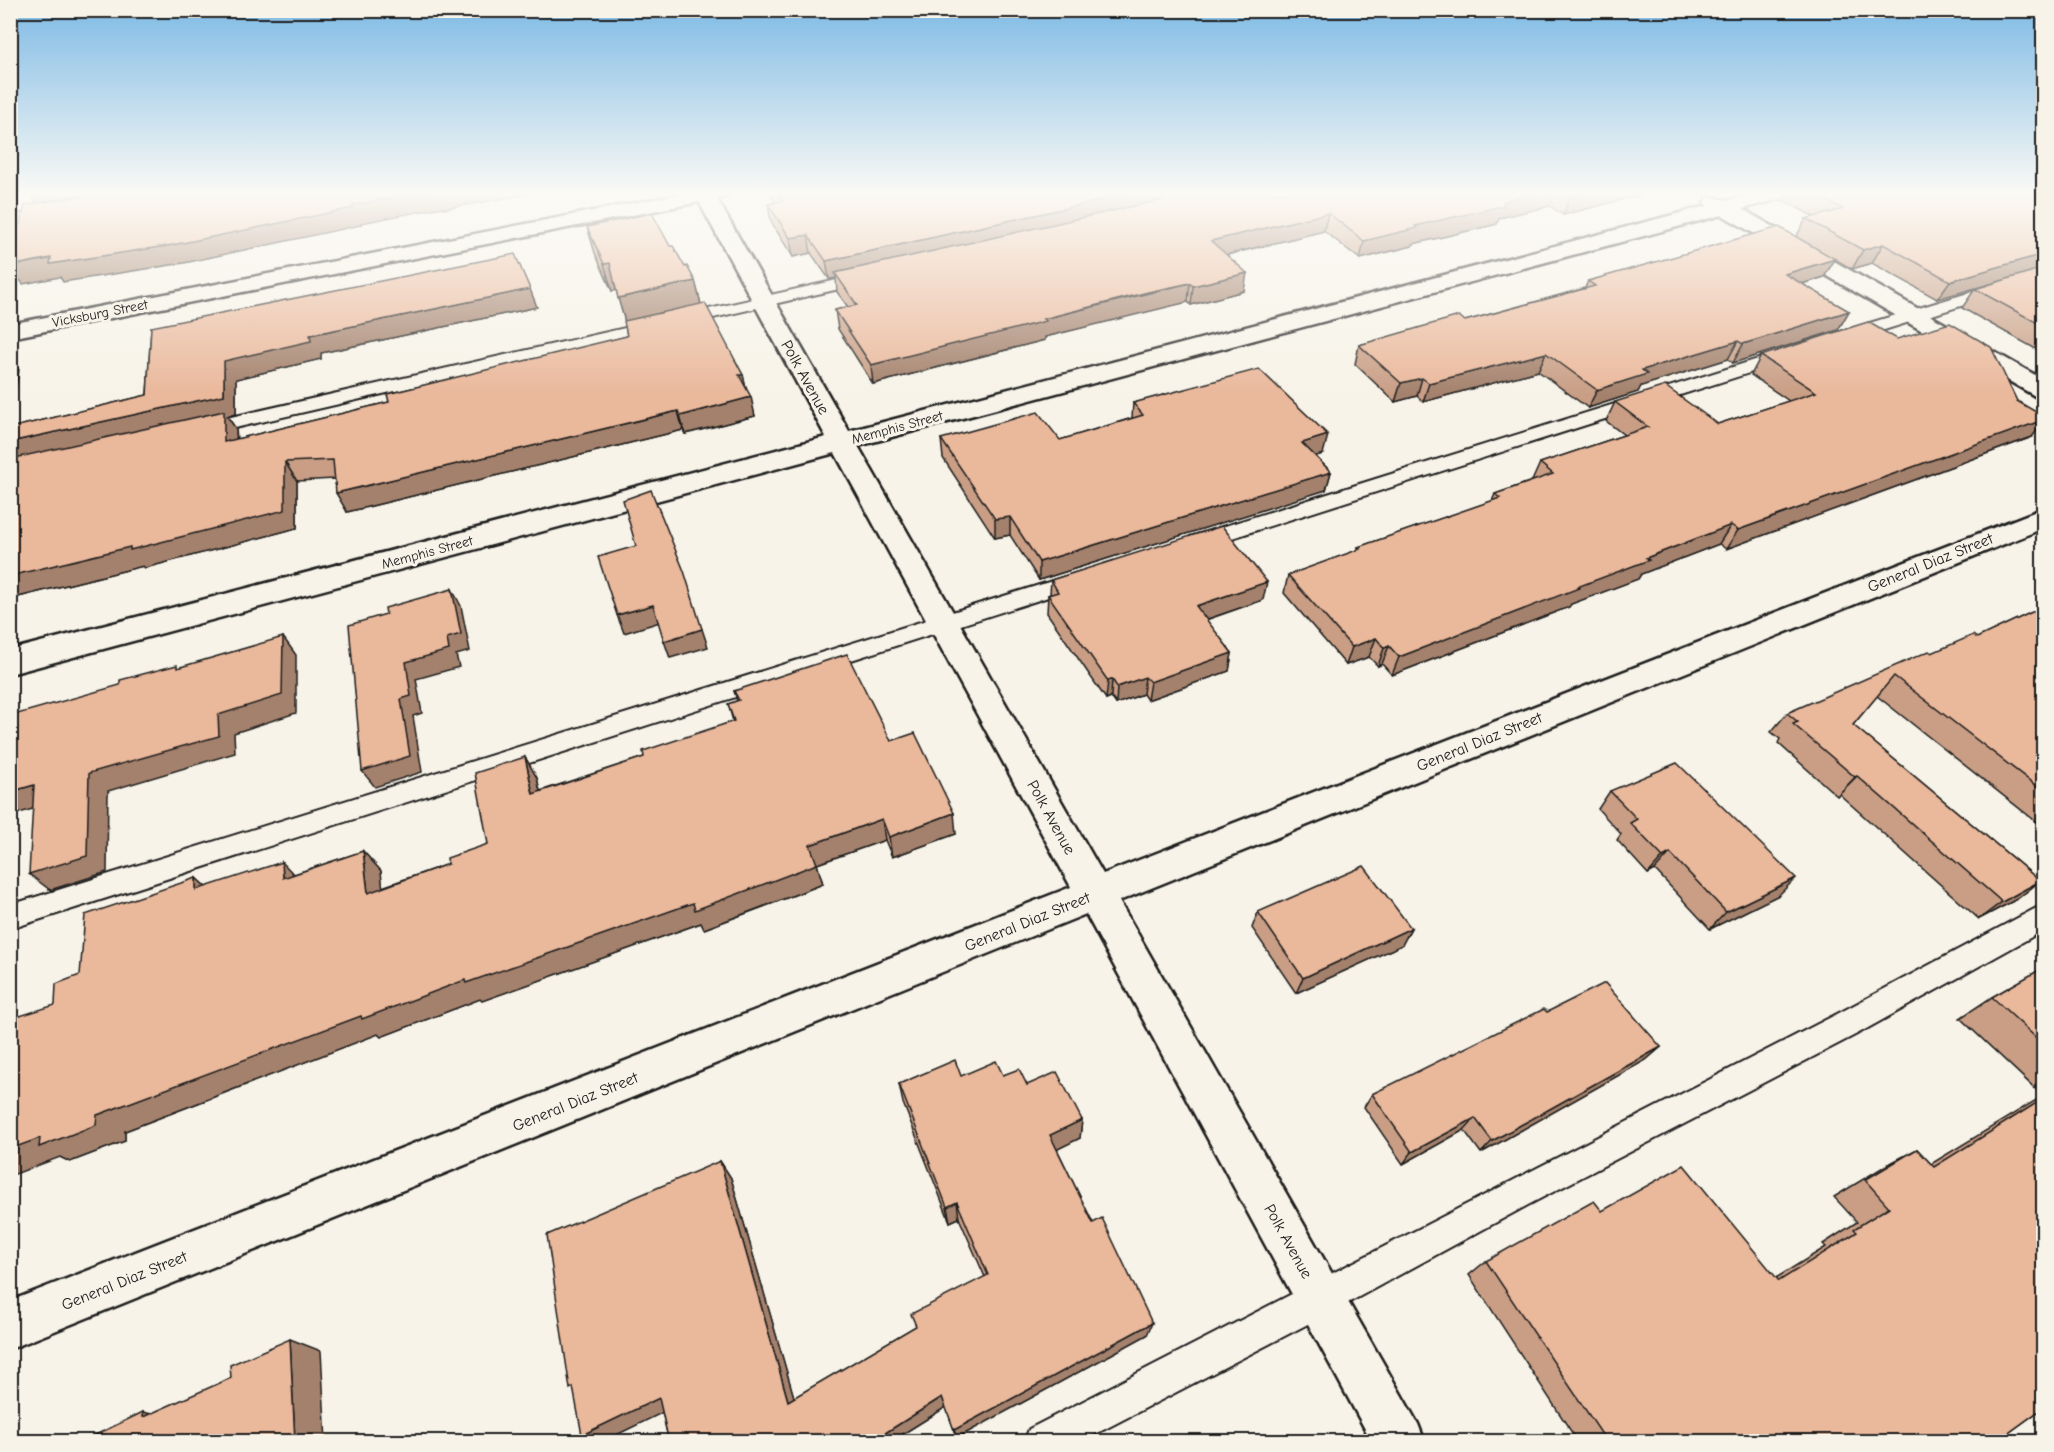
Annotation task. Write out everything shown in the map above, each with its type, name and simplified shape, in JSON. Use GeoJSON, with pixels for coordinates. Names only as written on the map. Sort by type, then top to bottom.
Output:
{"type":"FeatureCollection","features":[{"type":"Feature","properties":{"kind":"street","name":"Vicksburg Street"},"geometry":{"type":"LineString","coordinates":[[10,331],[371,260]]}},
{"type":"Feature","properties":{"kind":"street","name":"Polk Avenue"},"geometry":{"type":"LineString","coordinates":[[743,260],[1400,1442]]}},
{"type":"Feature","properties":{"kind":"street","name":"Memphis Street"},"geometry":{"type":"LineString","coordinates":[[10,662],[1526,260]]}},
{"type":"Feature","properties":{"kind":"street"},"geometry":{"type":"LineString","coordinates":[[1816,260],[2043,391]]}},
{"type":"Feature","properties":{"kind":"street","name":"General Diaz Street"},"geometry":{"type":"LineString","coordinates":[[10,1326],[2043,517]]}},
{"type":"Feature","properties":{"kind":"lane"},"geometry":{"type":"LineString","coordinates":[[1823,343],[2043,275]]}},
{"type":"Feature","properties":{"kind":"lane"},"geometry":{"type":"LineString","coordinates":[[184,434],[879,276]]}},
{"type":"Feature","properties":{"kind":"lane"},"geometry":{"type":"LineString","coordinates":[[1180,547],[1801,350]]}},
{"type":"Feature","properties":{"kind":"lane"},"geometry":{"type":"LineString","coordinates":[[10,917],[1101,573]]}},
{"type":"Feature","properties":{"kind":"lane"},"geometry":{"type":"LineString","coordinates":[[1042,1442],[1849,1023],[2043,916]]}},
{"type":"Feature","properties":{"kind":"building"},"geometry":{"type":"Polygon","coordinates":[[[10,260],[42,260],[10,266],[10,260]]]}},
{"type":"Feature","properties":{"kind":"building"},"geometry":{"type":"Polygon","coordinates":[[[51,260],[77,260],[50,264],[51,260]]]}},
{"type":"Feature","properties":{"kind":"building"},"geometry":{"type":"Polygon","coordinates":[[[486,260],[517,260],[530,289],[310,335],[311,341],[224,361],[224,395],[10,442],[10,428],[147,395],[151,327],[486,260]]]}},
{"type":"Feature","properties":{"kind":"building"},"geometry":{"type":"Polygon","coordinates":[[[602,260],[681,260],[695,281],[618,298],[610,263],[604,264],[602,260]]]}},
{"type":"Feature","properties":{"kind":"building"},"geometry":{"type":"Polygon","coordinates":[[[894,260],[1232,260],[1247,273],[1193,286],[1190,283],[1148,292],[1043,319],[1046,321],[871,365],[835,310],[857,305],[835,273],[894,260]]]}},
{"type":"Feature","properties":{"kind":"building"},"geometry":{"type":"Polygon","coordinates":[[[1663,260],[1832,260],[1785,274],[1849,311],[1743,344],[1738,341],[1642,370],[1647,374],[1597,390],[1546,353],[1429,383],[1422,378],[1401,383],[1359,345],[1459,316],[1465,321],[1595,286],[1588,281],[1663,260]]]}},
{"type":"Feature","properties":{"kind":"building"},"geometry":{"type":"Polygon","coordinates":[[[1912,260],[2023,260],[1950,281],[1912,260]]]}},
{"type":"Feature","properties":{"kind":"building"},"geometry":{"type":"Polygon","coordinates":[[[2043,268],[2043,326],[1975,289],[2043,268]]]}},
{"type":"Feature","properties":{"kind":"building"},"geometry":{"type":"Polygon","coordinates":[[[705,303],[743,375],[739,375],[751,397],[680,416],[678,411],[336,493],[333,460],[285,462],[285,510],[130,550],[130,547],[10,576],[10,459],[224,411],[224,442],[389,402],[387,394],[627,336],[624,321],[705,303]]]}},
{"type":"Feature","properties":{"kind":"building"},"geometry":{"type":"Polygon","coordinates":[[[1868,322],[1897,339],[1950,323],[1991,347],[2017,401],[2043,416],[2043,420],[1738,530],[1731,525],[1646,558],[1649,560],[1577,587],[1579,588],[1399,657],[1389,646],[1384,648],[1376,638],[1352,647],[1288,575],[1360,549],[1358,547],[1500,498],[1495,494],[1553,474],[1540,463],[1648,427],[1615,402],[1665,386],[1718,424],[1816,392],[1761,356],[1868,322]]]}},
{"type":"Feature","properties":{"kind":"building"},"geometry":{"type":"Polygon","coordinates":[[[1259,369],[1328,435],[1302,443],[1331,472],[1039,562],[1010,517],[995,519],[941,439],[1038,412],[1060,440],[1143,415],[1133,403],[1259,369]]]}},
{"type":"Feature","properties":{"kind":"building"},"geometry":{"type":"Polygon","coordinates":[[[651,490],[684,571],[702,629],[664,641],[653,605],[617,615],[598,557],[636,546],[623,500],[651,490]]]}},
{"type":"Feature","properties":{"kind":"building"},"geometry":{"type":"Polygon","coordinates":[[[1222,526],[1267,582],[1196,606],[1232,653],[1150,682],[1145,677],[1117,687],[1112,679],[1108,681],[1048,595],[1058,592],[1051,580],[1222,526]]]}},
{"type":"Feature","properties":{"kind":"building"},"geometry":{"type":"Polygon","coordinates":[[[452,589],[461,634],[447,638],[449,650],[406,662],[411,696],[401,699],[410,756],[362,771],[349,625],[386,614],[385,608],[452,589]]]}},
{"type":"Feature","properties":{"kind":"building"},"geometry":{"type":"Polygon","coordinates":[[[2043,607],[2043,791],[1894,676],[1853,725],[2040,881],[2002,902],[1857,776],[1855,777],[1793,724],[1798,722],[1787,713],[1929,651],[1932,653],[1973,635],[1977,638],[2043,607]]]}},
{"type":"Feature","properties":{"kind":"building"},"geometry":{"type":"Polygon","coordinates":[[[283,637],[282,695],[218,715],[219,736],[89,773],[87,856],[29,874],[34,785],[10,792],[10,716],[120,685],[120,680],[177,665],[177,668],[283,637]]]}},
{"type":"Feature","properties":{"kind":"building"},"geometry":{"type":"Polygon","coordinates":[[[847,654],[891,741],[915,733],[954,813],[889,837],[882,819],[810,845],[817,864],[767,883],[695,910],[693,903],[466,983],[465,980],[362,1019],[361,1016],[97,1115],[96,1125],[39,1147],[40,1138],[10,1149],[10,1019],[55,1005],[56,984],[80,975],[85,915],[196,878],[196,890],[282,862],[283,878],[363,851],[368,893],[448,864],[447,858],[488,844],[475,773],[525,757],[533,794],[644,757],[643,751],[734,721],[728,704],[739,700],[734,691],[847,654]]]}},
{"type":"Feature","properties":{"kind":"building"},"geometry":{"type":"Polygon","coordinates":[[[1677,763],[1796,878],[1726,912],[1670,853],[1663,857],[1630,823],[1637,819],[1610,791],[1677,763]]]}},
{"type":"Feature","properties":{"kind":"building"},"geometry":{"type":"Polygon","coordinates":[[[1364,866],[1411,928],[1303,978],[1258,912],[1364,866]]]}},
{"type":"Feature","properties":{"kind":"building"},"geometry":{"type":"Polygon","coordinates":[[[2043,968],[2043,1044],[1992,997],[2043,968]]]}},
{"type":"Feature","properties":{"kind":"building"},"geometry":{"type":"Polygon","coordinates":[[[1605,983],[1661,1047],[1492,1141],[1475,1118],[1412,1152],[1372,1094],[1544,1009],[1547,1012],[1605,983]]]}},
{"type":"Feature","properties":{"kind":"building"},"geometry":{"type":"Polygon","coordinates":[[[955,1060],[961,1076],[996,1061],[1003,1075],[1019,1069],[1027,1085],[1057,1072],[1082,1120],[1050,1135],[1093,1223],[1102,1218],[1152,1323],[954,1430],[942,1397],[871,1442],[669,1442],[659,1398],[582,1435],[573,1387],[570,1389],[547,1235],[720,1161],[788,1401],[916,1326],[911,1314],[988,1275],[957,1202],[947,1207],[899,1084],[955,1060]]]}},
{"type":"Feature","properties":{"kind":"building"},"geometry":{"type":"Polygon","coordinates":[[[2043,1099],[2043,1408],[1999,1440],[2000,1442],[1607,1442],[1486,1261],[1594,1201],[1602,1211],[1684,1165],[1779,1281],[1857,1232],[1854,1229],[1889,1207],[1865,1180],[1917,1149],[1934,1167],[2043,1099]]]}},
{"type":"Feature","properties":{"kind":"building"},"geometry":{"type":"Polygon","coordinates":[[[290,1339],[295,1442],[81,1442],[143,1412],[143,1417],[231,1378],[230,1365],[290,1339]]]}}]}
